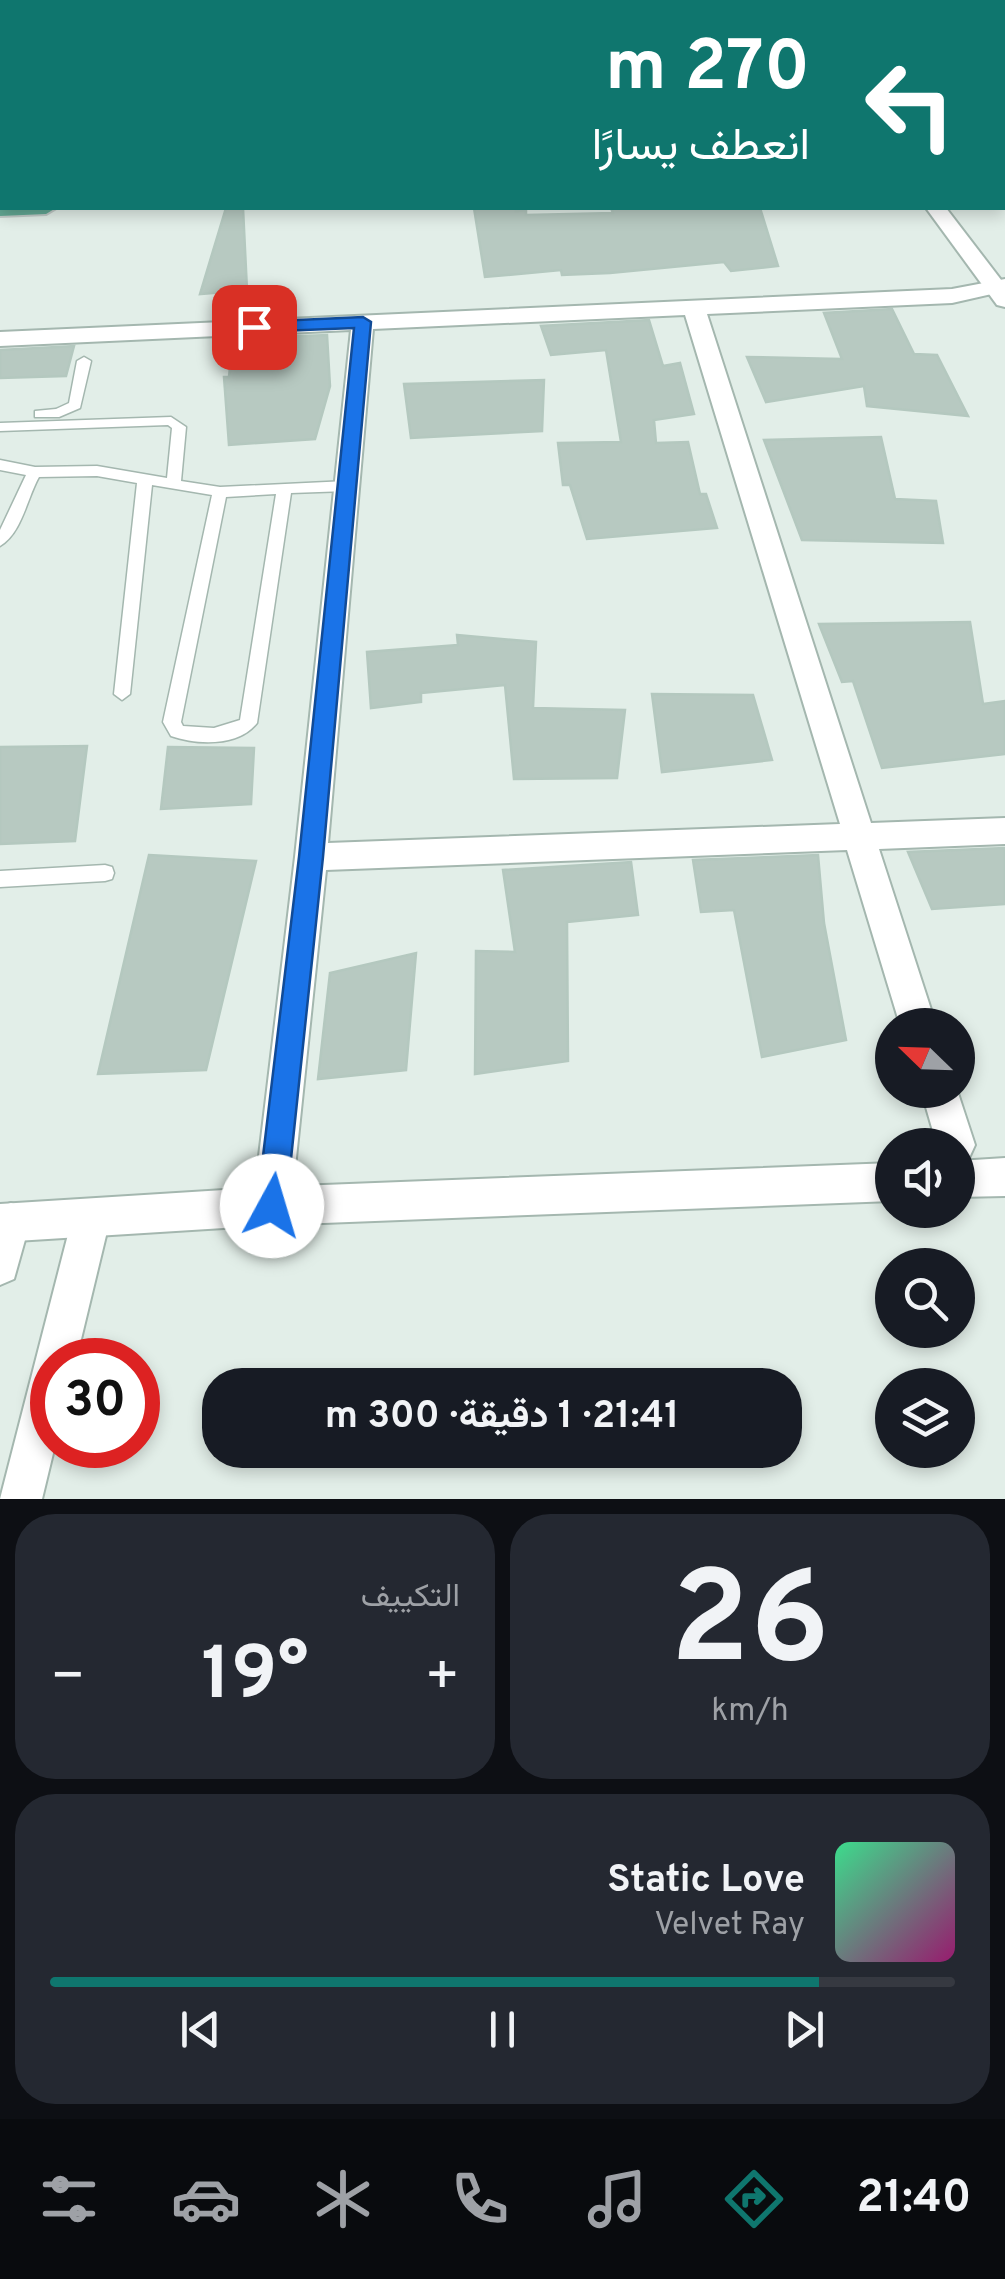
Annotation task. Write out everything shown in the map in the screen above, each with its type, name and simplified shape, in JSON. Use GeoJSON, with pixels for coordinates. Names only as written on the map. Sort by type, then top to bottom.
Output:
{"type":"FeatureCollection","features":[{"type":"Feature","properties":{"kind":"main road"},"geometry":{"type":"LineString","coordinates":[[0,219],[37,210]]}},
{"type":"Feature","properties":{"kind":"street"},"geometry":{"type":"LineString","coordinates":[[938,210],[1003,285]]}},
{"type":"Feature","properties":{"kind":"street"},"geometry":{"type":"LineString","coordinates":[[961,210],[1003,285]]}},
{"type":"Feature","properties":{"kind":"street"},"geometry":{"type":"LineString","coordinates":[[0,339],[952,296],[1003,285]]}},
{"type":"Feature","properties":{"kind":"street"},"geometry":{"type":"LineString","coordinates":[[694,308],[913,1008]]}},
{"type":"Feature","properties":{"kind":"street"},"geometry":{"type":"LineString","coordinates":[[272,1206],[311,857],[363,322]]}},
{"type":"Feature","properties":{"kind":"street"},"geometry":{"type":"LineString","coordinates":[[311,857],[1005,831]]}},
{"type":"Feature","properties":{"kind":"street"},"geometry":{"type":"LineString","coordinates":[[975,1168],[1005,1177]]}},
{"type":"Feature","properties":{"kind":"street"},"geometry":{"type":"LineString","coordinates":[[0,1265],[6,1222],[272,1206],[875,1183]]}},
{"type":"Feature","properties":{"kind":"street"},"geometry":{"type":"LineString","coordinates":[[60,1338],[90,1219]]}},
{"type":"Feature","properties":{"kind":"street"},"geometry":{"type":"LineString","coordinates":[[20,1499],[30,1458]]}},
{"type":"Feature","properties":{"kind":"lane"},"geometry":{"type":"LineString","coordinates":[[0,416],[59,413],[71,408],[78,400],[84,361]]}},
{"type":"Feature","properties":{"kind":"lane"},"geometry":{"type":"LineString","coordinates":[[0,427],[172,421],[179,427],[174,486]]}},
{"type":"Feature","properties":{"kind":"lane"},"geometry":{"type":"LineString","coordinates":[[0,464],[35,472],[97,472],[220,492],[347,486]]}},
{"type":"Feature","properties":{"kind":"lane"},"geometry":{"type":"LineString","coordinates":[[0,541],[8,531],[8,507],[35,472]]}},
{"type":"Feature","properties":{"kind":"lane"},"geometry":{"type":"LineString","coordinates":[[122,694],[145,480]]}},
{"type":"Feature","properties":{"kind":"lane"},"geometry":{"type":"LineString","coordinates":[[220,492],[172,722],[176,731],[184,734],[234,732],[248,722],[284,490]]}},
{"type":"Feature","properties":{"kind":"lane"},"geometry":{"type":"LineString","coordinates":[[0,879],[104,872]]}},
{"type":"Feature","properties":{"kind":"building"},"geometry":{"type":"Polygon","coordinates":[[[225,210],[243,210],[247,290],[200,294],[225,210]]]}},
{"type":"Feature","properties":{"kind":"building"},"geometry":{"type":"Polygon","coordinates":[[[474,210],[526,210],[526,215],[613,213],[612,210],[761,210],[778,266],[731,271],[724,262],[610,273],[562,275],[561,270],[485,277],[474,210]]]}},
{"type":"Feature","properties":{"kind":"building"},"geometry":{"type":"Polygon","coordinates":[[[892,309],[914,354],[937,355],[968,416],[867,406],[864,386],[766,402],[747,357],[842,359],[824,313],[892,309]]]}},
{"type":"Feature","properties":{"kind":"building"},"geometry":{"type":"Polygon","coordinates":[[[649,320],[663,366],[680,363],[694,414],[654,420],[656,443],[688,442],[700,494],[706,494],[717,528],[587,539],[570,485],[563,485],[558,443],[621,442],[606,350],[551,355],[541,326],[649,320]]]}},
{"type":"Feature","properties":{"kind":"building"},"geometry":{"type":"Polygon","coordinates":[[[327,335],[330,386],[315,439],[229,445],[224,377],[229,377],[233,339],[327,335]]]}},
{"type":"Feature","properties":{"kind":"building"},"geometry":{"type":"Polygon","coordinates":[[[74,346],[66,376],[0,378],[0,350],[74,346]]]}},
{"type":"Feature","properties":{"kind":"building"},"geometry":{"type":"Polygon","coordinates":[[[544,380],[542,431],[411,438],[404,384],[544,380]]]}},
{"type":"Feature","properties":{"kind":"building"},"geometry":{"type":"Polygon","coordinates":[[[881,437],[895,499],[936,501],[943,543],[802,540],[764,440],[881,437]]]}},
{"type":"Feature","properties":{"kind":"building"},"geometry":{"type":"Polygon","coordinates":[[[970,622],[983,704],[1005,701],[1005,754],[882,768],[853,681],[842,682],[819,624],[970,622]]]}},
{"type":"Feature","properties":{"kind":"building"},"geometry":{"type":"Polygon","coordinates":[[[457,635],[536,642],[533,708],[625,710],[617,778],[514,779],[505,685],[421,693],[421,702],[371,708],[367,652],[458,645],[457,635]]]}},
{"type":"Feature","properties":{"kind":"building"},"geometry":{"type":"Polygon","coordinates":[[[652,694],[753,695],[772,760],[662,772],[652,694]]]}},
{"type":"Feature","properties":{"kind":"building"},"geometry":{"type":"Polygon","coordinates":[[[87,746],[75,841],[0,844],[0,747],[87,746]]]}},
{"type":"Feature","properties":{"kind":"building"},"geometry":{"type":"Polygon","coordinates":[[[168,747],[254,748],[251,804],[161,809],[168,747]]]}},
{"type":"Feature","properties":{"kind":"building"},"geometry":{"type":"Polygon","coordinates":[[[1005,848],[1005,904],[932,909],[908,852],[1005,848]]]}},
{"type":"Feature","properties":{"kind":"building"},"geometry":{"type":"Polygon","coordinates":[[[149,855],[256,861],[206,1070],[98,1074],[149,855]]]}},
{"type":"Feature","properties":{"kind":"building"},"geometry":{"type":"Polygon","coordinates":[[[818,855],[824,923],[846,1040],[762,1057],[734,910],[701,912],[693,860],[818,855]]]}},
{"type":"Feature","properties":{"kind":"building"},"geometry":{"type":"Polygon","coordinates":[[[631,862],[638,915],[567,922],[568,1061],[475,1074],[476,951],[515,952],[503,870],[631,862]]]}},
{"type":"Feature","properties":{"kind":"building"},"geometry":{"type":"Polygon","coordinates":[[[416,953],[406,1070],[318,1079],[330,973],[416,953]]]}},
{"type":"Feature","properties":{"kind":"route"},"geometry":{"type":"LineString","coordinates":[[254,327],[363,322],[311,857],[272,1206]]}}]}
